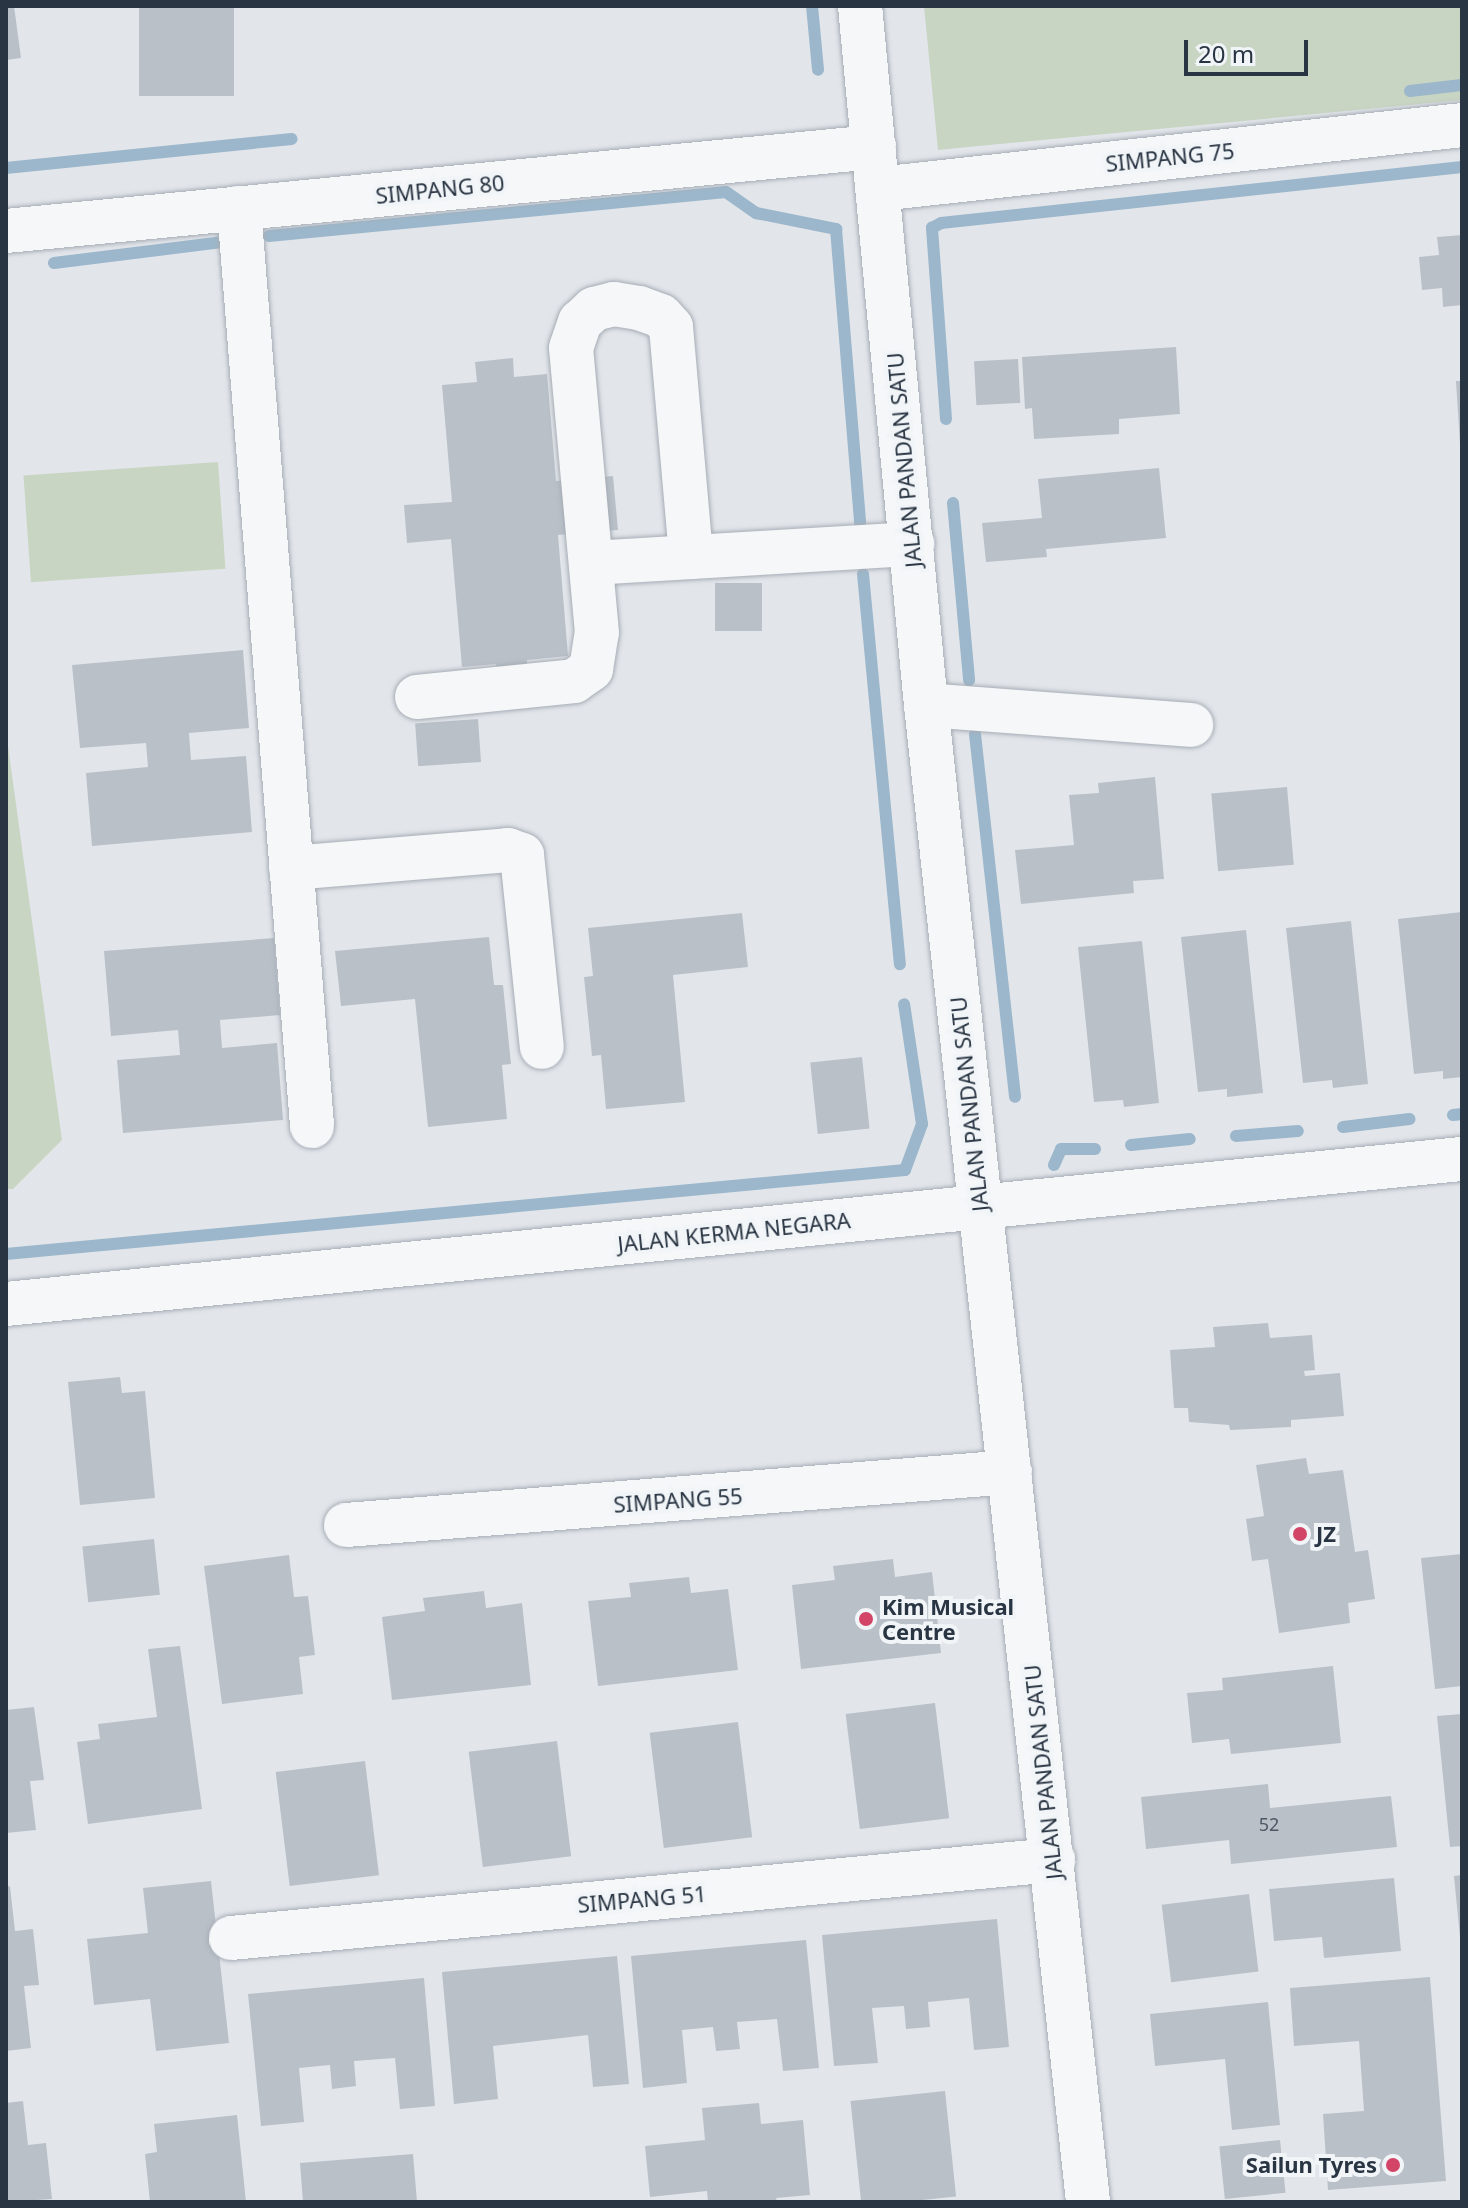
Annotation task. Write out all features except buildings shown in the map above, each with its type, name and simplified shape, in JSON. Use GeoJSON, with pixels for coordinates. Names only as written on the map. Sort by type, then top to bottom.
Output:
{"type":"FeatureCollection","features":[{"type":"Feature","properties":{"kind":"street","name":"JALAN PANDAN SATU"},"geometry":{"type":"LineString","coordinates":[[860,6],[926,705],[1088,2202]]}},
{"type":"Feature","properties":{"kind":"street","name":"SIMPANG 75"},"geometry":{"type":"LineString","coordinates":[[876,168],[1462,125]]}},
{"type":"Feature","properties":{"kind":"street","name":"SIMPANG 80"},"geometry":{"type":"LineString","coordinates":[[6,231],[239,208],[876,168]]}},
{"type":"Feature","properties":{"kind":"street"},"geometry":{"type":"LineString","coordinates":[[239,208],[312,1126]]}},
{"type":"Feature","properties":{"kind":"street"},"geometry":{"type":"LineString","coordinates":[[417,697],[574,681],[591,669],[596,651],[592,563],[571,348],[580,322],[594,309],[614,304],[661,316],[671,327],[691,557]]}},
{"type":"Feature","properties":{"kind":"street"},"geometry":{"type":"LineString","coordinates":[[592,563],[912,544]]}},
{"type":"Feature","properties":{"kind":"street"},"geometry":{"type":"LineString","coordinates":[[926,705],[1191,725]]}},
{"type":"Feature","properties":{"kind":"street"},"geometry":{"type":"LineString","coordinates":[[291,868],[516,851],[525,861],[542,1047]]}},
{"type":"Feature","properties":{"kind":"street","name":"JALAN KERMA NEGARA"},"geometry":{"type":"LineString","coordinates":[[6,1304],[1462,1159]]}},
{"type":"Feature","properties":{"kind":"street","name":"SIMPANG 55"},"geometry":{"type":"LineString","coordinates":[[346,1525],[1010,1472]]}},
{"type":"Feature","properties":{"kind":"street","name":"SIMPANG 51"},"geometry":{"type":"LineString","coordinates":[[231,1938],[1053,1860]]}},
{"type":"Feature","properties":{"kind":"green space"},"geometry":{"type":"Polygon","coordinates":[[[924,6],[1462,6],[1462,100],[938,150],[924,6]]]}},
{"type":"Feature","properties":{"kind":"green space"},"geometry":{"type":"Polygon","coordinates":[[[218,462],[225,569],[31,582],[23,476],[218,462]]]}},
{"type":"Feature","properties":{"kind":"green space"},"geometry":{"type":"Polygon","coordinates":[[[6,731],[62,1140],[13,1189],[6,1189],[6,731]]]}},
{"type":"Feature","properties":{"kind":"waterway"},"geometry":{"type":"LineString","coordinates":[[812,6],[818,70]]}},
{"type":"Feature","properties":{"kind":"waterway"},"geometry":{"type":"LineString","coordinates":[[1410,91],[1462,85]]}},
{"type":"Feature","properties":{"kind":"waterway"},"geometry":{"type":"LineString","coordinates":[[6,168],[292,139]]}},
{"type":"Feature","properties":{"kind":"waterway"},"geometry":{"type":"LineString","coordinates":[[946,419],[932,228],[941,223],[1462,167]]}},
{"type":"Feature","properties":{"kind":"waterway"},"geometry":{"type":"LineString","coordinates":[[269,236],[726,192],[756,213],[836,229],[860,524]]}},
{"type":"Feature","properties":{"kind":"waterway"},"geometry":{"type":"LineString","coordinates":[[54,263],[222,242]]}},
{"type":"Feature","properties":{"kind":"waterway"},"geometry":{"type":"LineString","coordinates":[[953,503],[969,680]]}},
{"type":"Feature","properties":{"kind":"waterway"},"geometry":{"type":"LineString","coordinates":[[863,574],[900,964]]}},
{"type":"Feature","properties":{"kind":"waterway"},"geometry":{"type":"LineString","coordinates":[[975,734],[1015,1097]]}},
{"type":"Feature","properties":{"kind":"waterway"},"geometry":{"type":"LineString","coordinates":[[6,1254],[905,1170],[922,1124],[904,1004]]}},
{"type":"Feature","properties":{"kind":"waterway"},"geometry":{"type":"LineString","coordinates":[[1453,1115],[1462,1114]]}},
{"type":"Feature","properties":{"kind":"waterway"},"geometry":{"type":"LineString","coordinates":[[1343,1127],[1410,1119]]}},
{"type":"Feature","properties":{"kind":"waterway"},"geometry":{"type":"LineString","coordinates":[[1236,1136],[1298,1131]]}},
{"type":"Feature","properties":{"kind":"waterway"},"geometry":{"type":"LineString","coordinates":[[1131,1145],[1190,1139]]}},
{"type":"Feature","properties":{"kind":"waterway"},"geometry":{"type":"LineString","coordinates":[[1054,1165],[1061,1149],[1095,1149]]}},
{"type":"Feature","properties":{"kind":"place","name":"JZ"},"geometry":{"type":"Point","coordinates":[1300,1534]}},
{"type":"Feature","properties":{"kind":"place","name":"Kim Musical Centre"},"geometry":{"type":"Point","coordinates":[866,1619]}},
{"type":"Feature","properties":{"kind":"place","name":"Sailun Tyres"},"geometry":{"type":"Point","coordinates":[1393,2165]}}]}
